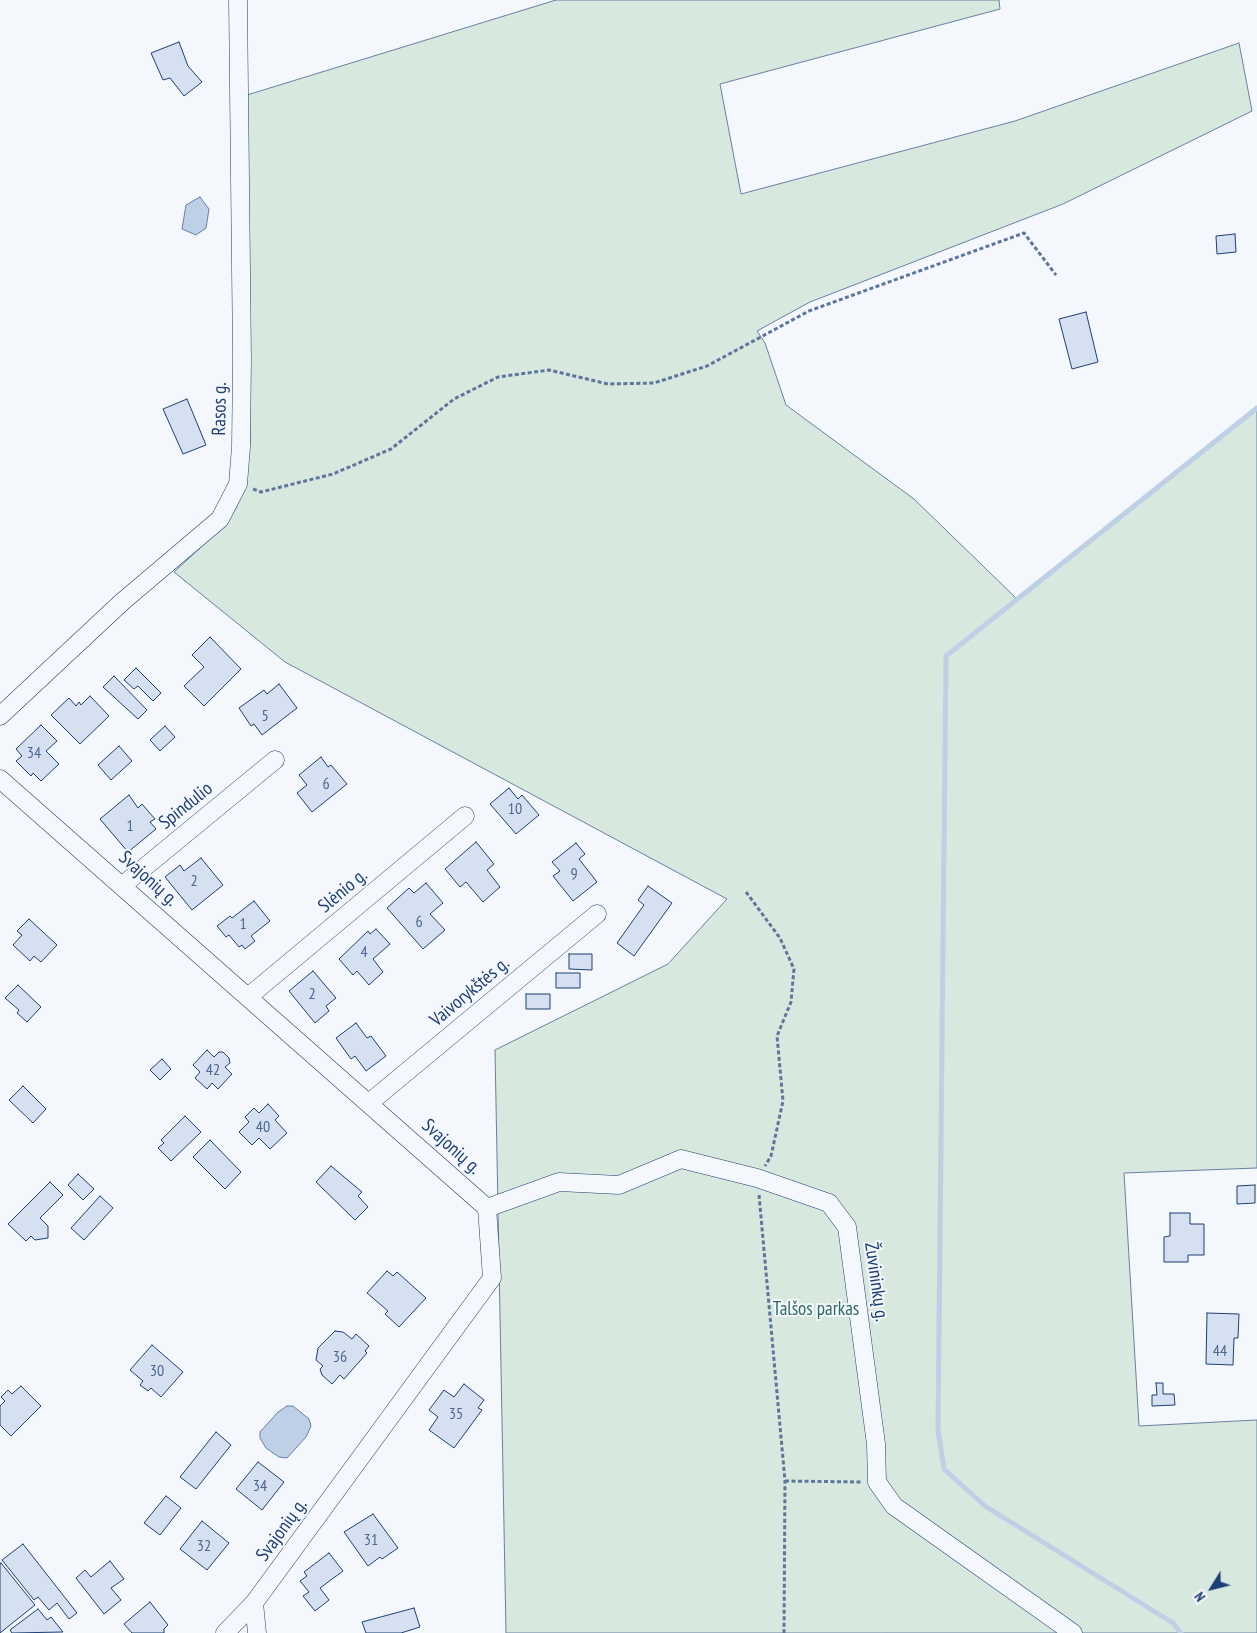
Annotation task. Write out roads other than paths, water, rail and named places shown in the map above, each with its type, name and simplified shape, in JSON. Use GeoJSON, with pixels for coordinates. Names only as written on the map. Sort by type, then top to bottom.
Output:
{"type":"FeatureCollection","features":[{"type":"Feature","properties":{"kind":"street","name":"Rasos g."},"geometry":{"type":"LineString","coordinates":[[0,716],[122,602],[220,519],[238,484],[241,448],[242,358],[238,0]]}},
{"type":"Feature","properties":{"kind":"street","name":"Spindulio"},"geometry":{"type":"LineString","coordinates":[[123,885],[276,760]]}},
{"type":"Feature","properties":{"kind":"street","name":"Svajonių g."},"geometry":{"type":"LineString","coordinates":[[0,779],[123,885],[487,1208],[492,1278],[254,1603],[226,1633]]}},
{"type":"Feature","properties":{"kind":"street","name":"Slėnio g."},"geometry":{"type":"LineString","coordinates":[[248,997],[465,816]]}},
{"type":"Feature","properties":{"kind":"street","name":"Vaivorykštės g."},"geometry":{"type":"LineString","coordinates":[[369,1102],[598,914]]}},
{"type":"Feature","properties":{"kind":"street","name":"Žuvininkų g."},"geometry":{"type":"LineString","coordinates":[[487,1208],[559,1182],[619,1185],[682,1159],[757,1178],[829,1203],[847,1227],[876,1444],[878,1482],[894,1506],[1073,1633]]}},
{"type":"Feature","properties":{"kind":"street"},"geometry":{"type":"LineString","coordinates":[[254,1603],[257,1633]]}},
{"type":"Feature","properties":{"kind":"water"},"geometry":{"type":"Polygon","coordinates":[[[200,197],[209,209],[206,228],[196,235],[182,229],[186,205],[200,197]]]}},
{"type":"Feature","properties":{"kind":"water"},"geometry":{"type":"Polygon","coordinates":[[[287,1406],[293,1406],[309,1419],[311,1426],[306,1437],[287,1458],[279,1457],[266,1448],[260,1438],[260,1432],[278,1412],[287,1406]]]}},
{"type":"Feature","properties":{"kind":"waterway"},"geometry":{"type":"LineString","coordinates":[[1181,1633],[1173,1623],[985,1506],[944,1469],[938,1430],[946,656],[1257,408]]}},
{"type":"Feature","properties":{"kind":"park label","name":"Talšos parkas"},"geometry":{"type":"Point","coordinates":[816,1310]}}]}
